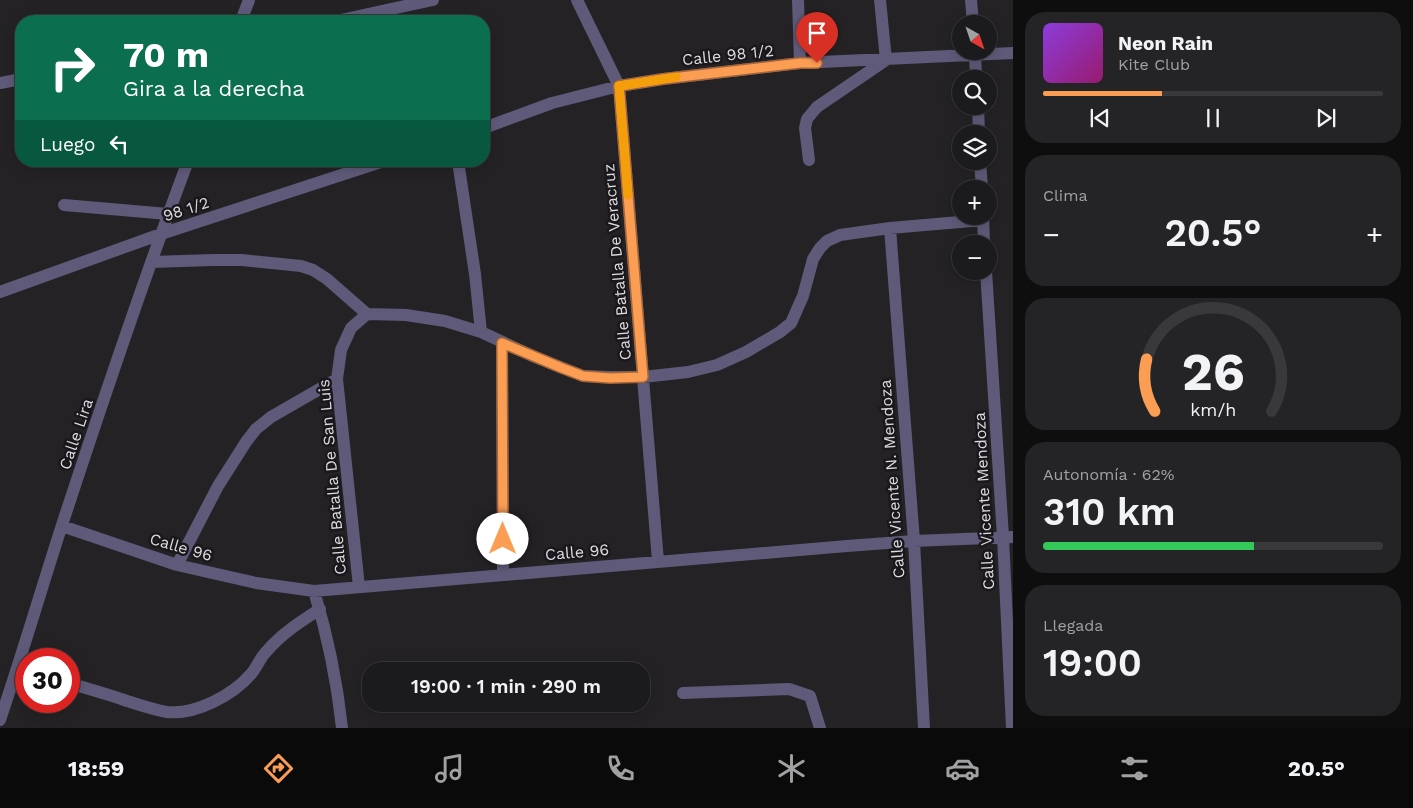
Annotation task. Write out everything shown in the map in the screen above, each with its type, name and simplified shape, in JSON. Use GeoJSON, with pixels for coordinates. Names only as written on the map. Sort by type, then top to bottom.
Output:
{"type":"FeatureCollection","features":[{"type":"Feature","properties":{"kind":"street"},"geometry":{"type":"LineString","coordinates":[[243,15],[249,0]]}},
{"type":"Feature","properties":{"kind":"street"},"geometry":{"type":"LineString","coordinates":[[364,15],[433,0]]}},
{"type":"Feature","properties":{"kind":"street","name":"Calle Batalla De Veracruz"},"geometry":{"type":"LineString","coordinates":[[577,0],[619,86],[658,561]]}},
{"type":"Feature","properties":{"kind":"street"},"geometry":{"type":"LineString","coordinates":[[798,0],[800,63]]}},
{"type":"Feature","properties":{"kind":"street"},"geometry":{"type":"LineString","coordinates":[[809,160],[805,128],[807,119],[817,107],[886,60],[880,0]]}},
{"type":"Feature","properties":{"kind":"street"},"geometry":{"type":"LineString","coordinates":[[971,0],[972,15]]}},
{"type":"Feature","properties":{"kind":"street","name":"Calle 98 1/2"},"geometry":{"type":"LineString","coordinates":[[998,53],[1013,53]]}},
{"type":"Feature","properties":{"kind":"street","name":"Calle 98 1/2"},"geometry":{"type":"LineString","coordinates":[[490,126],[552,103],[619,86],[663,79],[800,63],[886,60],[952,55]]}},
{"type":"Feature","properties":{"kind":"street"},"geometry":{"type":"LineString","coordinates":[[0,83],[15,80]]}},
{"type":"Feature","properties":{"kind":"street","name":"Calle Lira"},"geometry":{"type":"LineString","coordinates":[[28,648],[62,526],[151,262],[186,167]]}},
{"type":"Feature","properties":{"kind":"street","name":"98 1/2"},"geometry":{"type":"LineString","coordinates":[[0,292],[161,234],[366,167]]}},
{"type":"Feature","properties":{"kind":"street"},"geometry":{"type":"LineString","coordinates":[[459,167],[475,274],[481,332]]}},
{"type":"Feature","properties":{"kind":"street"},"geometry":{"type":"LineString","coordinates":[[64,205],[168,214]]}},
{"type":"Feature","properties":{"kind":"street"},"geometry":{"type":"LineString","coordinates":[[151,262],[242,260],[301,266],[313,270],[327,279],[367,314],[406,315],[445,321],[481,332],[502,343],[583,376],[610,378],[643,377],[688,372],[717,365],[769,339],[791,322],[803,296],[813,259],[827,240],[840,235],[952,221]]}},
{"type":"Feature","properties":{"kind":"street","name":"Calle Vicente N. Mendoza"},"geometry":{"type":"LineString","coordinates":[[890,228],[914,541],[924,728]]}},
{"type":"Feature","properties":{"kind":"street","name":"Calle Vicente Mendoza"},"geometry":{"type":"LineString","coordinates":[[987,280],[1008,537],[1012,728]]}},
{"type":"Feature","properties":{"kind":"street","name":"Calle Batalla De San Luis"},"geometry":{"type":"LineString","coordinates":[[359,587],[337,379],[341,350],[351,328],[367,314]]}},
{"type":"Feature","properties":{"kind":"street"},"geometry":{"type":"LineString","coordinates":[[502,343],[503,575]]}},
{"type":"Feature","properties":{"kind":"street"},"geometry":{"type":"LineString","coordinates":[[177,565],[218,486],[256,429],[272,417],[337,379]]}},
{"type":"Feature","properties":{"kind":"street","name":"Calle 96"},"geometry":{"type":"LineString","coordinates":[[62,526],[177,565],[256,583],[314,591],[914,541],[1008,537]]}},
{"type":"Feature","properties":{"kind":"street","name":"Calle Batalla De San Luis"},"geometry":{"type":"LineString","coordinates":[[314,591],[337,686],[342,728]]}},
{"type":"Feature","properties":{"kind":"street"},"geometry":{"type":"LineString","coordinates":[[80,686],[168,712],[196,709],[237,688],[251,674],[265,653],[279,638],[320,610]]}},
{"type":"Feature","properties":{"kind":"street","name":"Calle Lira"},"geometry":{"type":"LineString","coordinates":[[0,720],[15,685]]}},
{"type":"Feature","properties":{"kind":"street"},"geometry":{"type":"LineString","coordinates":[[683,693],[789,689],[810,696],[820,728]]}},
{"type":"Feature","properties":{"kind":"slow traffic"},"geometry":{"type":"LineString","coordinates":[[628,195],[619,86],[676,77]]}},
{"type":"Feature","properties":{"kind":"route"},"geometry":{"type":"LineString","coordinates":[[503,539],[502,343],[583,376],[610,378],[643,377],[619,86],[800,63],[817,63]]}}]}
